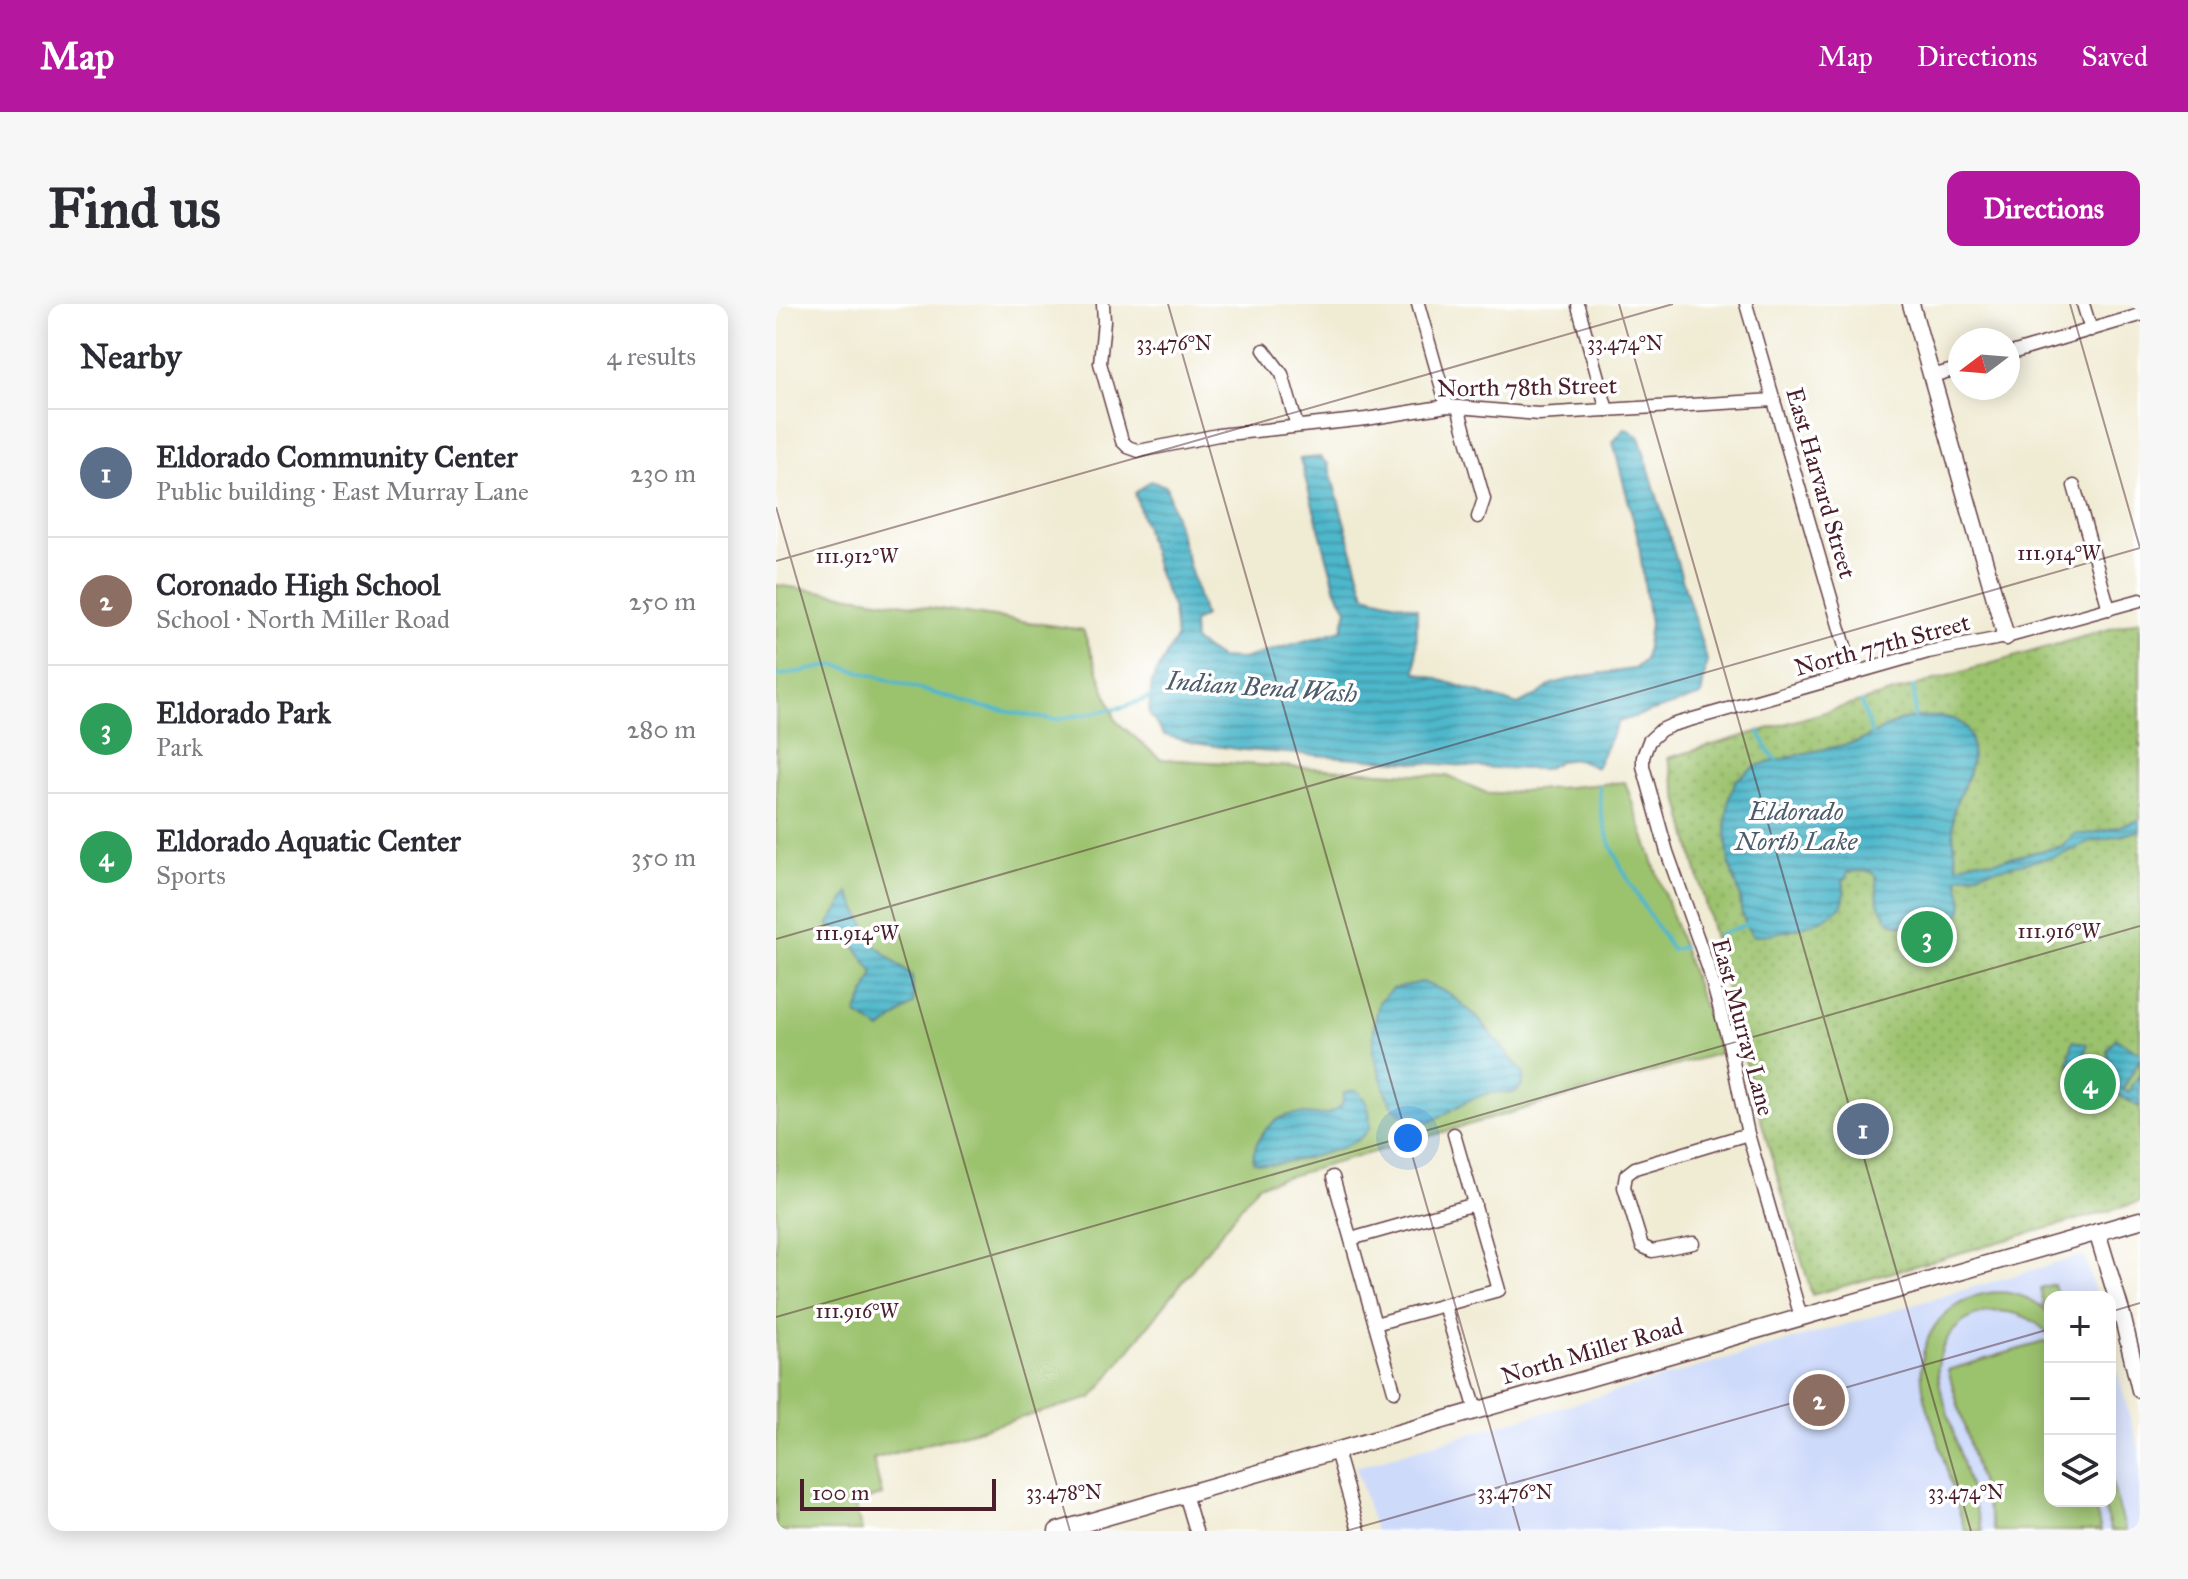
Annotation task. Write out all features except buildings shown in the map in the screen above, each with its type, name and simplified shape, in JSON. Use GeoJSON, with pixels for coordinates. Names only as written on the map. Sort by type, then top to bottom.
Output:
{"type":"FeatureCollection","features":[{"type":"Feature","properties":{"kind":"street","name":"North 78th Street"},"geometry":{"type":"LineString","coordinates":[[1103,304],[1100,363],[1122,441],[1139,451],[1218,435],[1453,406],[1538,414],[1774,400]]}},
{"type":"Feature","properties":{"kind":"street"},"geometry":{"type":"LineString","coordinates":[[1418,304],[1484,499],[1478,517]]}},
{"type":"Feature","properties":{"kind":"street","name":"East Harvard Street"},"geometry":{"type":"LineString","coordinates":[[1746,304],[1853,674]]}},
{"type":"Feature","properties":{"kind":"street"},"geometry":{"type":"LineString","coordinates":[[1911,304],[2006,637]]}},
{"type":"Feature","properties":{"kind":"street"},"geometry":{"type":"LineString","coordinates":[[2083,304],[2091,330]]}},
{"type":"Feature","properties":{"kind":"street"},"geometry":{"type":"LineString","coordinates":[[1578,306],[1607,410]]}},
{"type":"Feature","properties":{"kind":"street"},"geometry":{"type":"LineString","coordinates":[[2020,351],[2140,315]]}},
{"type":"Feature","properties":{"kind":"street"},"geometry":{"type":"LineString","coordinates":[[1264,350],[1282,374],[1297,426]]}},
{"type":"Feature","properties":{"kind":"street"},"geometry":{"type":"LineString","coordinates":[[1932,376],[1948,371]]}},
{"type":"Feature","properties":{"kind":"street"},"geometry":{"type":"LineString","coordinates":[[2074,486],[2109,609]]}},
{"type":"Feature","properties":{"kind":"street","name":"North 77th Street"},"geometry":{"type":"LineString","coordinates":[[1645,749],[1654,735],[1672,725],[1928,652],[2006,637],[2140,600]]}},
{"type":"Feature","properties":{"kind":"street","name":"East Murray Lane"},"geometry":{"type":"LineString","coordinates":[[1645,749],[1643,766],[1649,793],[1676,881],[1709,970],[1729,1043],[1748,1134],[1801,1317]]}},
{"type":"Feature","properties":{"kind":"street"},"geometry":{"type":"LineString","coordinates":[[1375,1324],[1499,1290],[1454,1134]]}},
{"type":"Feature","properties":{"kind":"street"},"geometry":{"type":"LineString","coordinates":[[1693,1243],[1652,1251],[1642,1246],[1624,1187],[1626,1175],[1635,1168],[1748,1134]]}},
{"type":"Feature","properties":{"kind":"street"},"geometry":{"type":"LineString","coordinates":[[1333,1177],[1394,1391]]}},
{"type":"Feature","properties":{"kind":"street"},"geometry":{"type":"LineString","coordinates":[[1351,1239],[1475,1204]]}},
{"type":"Feature","properties":{"kind":"street","name":"North Miller Road"},"geometry":{"type":"LineString","coordinates":[[1057,1531],[2140,1220]]}},
{"type":"Feature","properties":{"kind":"street"},"geometry":{"type":"LineString","coordinates":[[2097,1232],[2121,1311],[2140,1390]]}},
{"type":"Feature","properties":{"kind":"street"},"geometry":{"type":"LineString","coordinates":[[1444,1305],[1476,1410]]}},
{"type":"Feature","properties":{"kind":"street"},"geometry":{"type":"LineString","coordinates":[[1336,1451],[1359,1531]]}},
{"type":"Feature","properties":{"kind":"street"},"geometry":{"type":"LineString","coordinates":[[1185,1494],[1196,1531]]}},
{"type":"Feature","properties":{"kind":"shaded area"},"geometry":{"type":"Polygon","coordinates":[[[2084,1255],[2094,1291],[2044,1291],[2044,1507],[2116,1507],[2116,1368],[2140,1452],[2140,1531],[1375,1531],[1356,1467],[2084,1255]]]}},
{"type":"Feature","properties":{"kind":"green space"},"geometry":{"type":"Polygon","coordinates":[[[776,585],[1083,630],[1116,721],[1160,759],[1447,776],[1489,794],[1625,782],[1720,1053],[1258,1185],[1092,1398],[873,1459],[882,1495],[854,1503],[862,1531],[776,1531],[776,585]]]}},
{"type":"Feature","properties":{"kind":"green space"},"geometry":{"type":"Polygon","coordinates":[[[2140,620],[2140,1202],[1812,1295],[1756,1103],[1668,758],[2140,620]]]}},
{"type":"Feature","properties":{"kind":"green space"},"geometry":{"type":"Polygon","coordinates":[[[2054,1284],[2056,1291],[2044,1291],[2044,1306],[2040,1288],[2054,1284]]]}},
{"type":"Feature","properties":{"kind":"green space"},"geometry":{"type":"Polygon","coordinates":[[[2003,1292],[2038,1304],[2044,1309],[2044,1331],[2018,1314],[2001,1311],[1983,1313],[1953,1331],[1943,1346],[1938,1366],[1939,1381],[1982,1531],[1965,1531],[1924,1395],[1922,1372],[1926,1344],[1939,1320],[1962,1302],[1976,1296],[2003,1292]]]}},
{"type":"Feature","properties":{"kind":"green space"},"geometry":{"type":"Polygon","coordinates":[[[2044,1342],[2044,1507],[2095,1507],[2101,1531],[1994,1531],[1948,1370],[2044,1342]]]}},
{"type":"Feature","properties":{"kind":"green space"},"geometry":{"type":"Polygon","coordinates":[[[2116,1497],[2126,1531],[2111,1531],[2104,1507],[2116,1507],[2116,1497]]]}},
{"type":"Feature","properties":{"kind":"water"},"geometry":{"type":"Polygon","coordinates":[[[1625,428],[1639,437],[1707,660],[1701,696],[1618,722],[1596,768],[1578,759],[1559,761],[1545,769],[1495,768],[1244,750],[1164,735],[1149,714],[1152,681],[1176,638],[1173,609],[1158,573],[1135,493],[1151,481],[1166,486],[1204,616],[1193,623],[1194,641],[1220,658],[1242,659],[1342,630],[1347,609],[1336,590],[1300,459],[1320,457],[1328,464],[1365,595],[1417,608],[1416,672],[1518,705],[1552,684],[1634,669],[1645,660],[1650,624],[1638,538],[1613,442],[1625,428]]]}},
{"type":"Feature","properties":{"kind":"water","name":"Eldorado North Lake"},"geometry":{"type":"Polygon","coordinates":[[[1918,717],[1951,718],[1967,730],[1972,744],[1970,768],[1953,817],[1957,866],[2063,846],[2074,834],[2099,832],[2140,820],[2140,831],[2091,842],[2058,856],[1958,877],[1962,910],[1955,921],[1940,931],[1924,932],[1889,921],[1878,902],[1876,876],[1870,871],[1847,872],[1847,878],[1843,879],[1842,904],[1826,918],[1801,927],[1753,936],[1741,910],[1727,846],[1729,798],[1736,780],[1756,766],[1858,742],[1899,721],[1918,717]]]}},
{"type":"Feature","properties":{"kind":"water"},"geometry":{"type":"Polygon","coordinates":[[[849,893],[874,944],[912,977],[914,1003],[881,1030],[856,1014],[874,973],[850,940],[828,925],[849,893]]]}},
{"type":"Feature","properties":{"kind":"water"},"geometry":{"type":"Polygon","coordinates":[[[1422,982],[1449,993],[1476,1016],[1524,1074],[1522,1085],[1516,1092],[1489,1093],[1469,1100],[1430,1122],[1413,1120],[1395,1109],[1386,1094],[1373,1052],[1379,1002],[1392,989],[1422,982]]]}},
{"type":"Feature","properties":{"kind":"water"},"geometry":{"type":"Polygon","coordinates":[[[2115,1039],[2140,1052],[2140,1059],[2123,1089],[2129,1092],[2140,1073],[2140,1107],[2100,1085],[2109,1065],[2107,1050],[2115,1039]]]}},
{"type":"Feature","properties":{"kind":"water"},"geometry":{"type":"Polygon","coordinates":[[[2073,1041],[2087,1044],[2082,1068],[2068,1064],[2073,1041]]]}},
{"type":"Feature","properties":{"kind":"water"},"geometry":{"type":"Polygon","coordinates":[[[1356,1090],[1366,1103],[1370,1122],[1370,1128],[1358,1140],[1335,1150],[1288,1162],[1253,1161],[1261,1136],[1273,1123],[1290,1115],[1330,1113],[1342,1105],[1344,1092],[1356,1090]]]}},
{"type":"Feature","properties":{"kind":"waterway","name":"Indian Bend Wash"},"geometry":{"type":"LineString","coordinates":[[776,676],[836,665],[982,707],[1054,720],[1123,707],[1154,696]]}},
{"type":"Feature","properties":{"kind":"waterway"},"geometry":{"type":"LineString","coordinates":[[1913,687],[1914,718]]}},
{"type":"Feature","properties":{"kind":"waterway"},"geometry":{"type":"LineString","coordinates":[[1861,702],[1872,735]]}},
{"type":"Feature","properties":{"kind":"waterway"},"geometry":{"type":"LineString","coordinates":[[1759,731],[1776,760]]}},
{"type":"Feature","properties":{"kind":"waterway","name":"Indian Bend Wash"},"geometry":{"type":"LineString","coordinates":[[1599,786],[1605,828],[1620,865],[1672,950],[1683,947]]}},
{"type":"Feature","properties":{"kind":"waterway","name":"Indian Bend Wash"},"geometry":{"type":"LineString","coordinates":[[1717,935],[1748,924]]}},
{"type":"Feature","properties":{"kind":"place","name":"Eldorado Park"},"geometry":{"type":"Point","coordinates":[1927,937]}},
{"type":"Feature","properties":{"kind":"place","name":"Eldorado Aquatic Center"},"geometry":{"type":"Point","coordinates":[2090,1084]}},
{"type":"Feature","properties":{"kind":"place","name":"Eldorado Community Center"},"geometry":{"type":"Point","coordinates":[1863,1129]}},
{"type":"Feature","properties":{"kind":"place","name":"Coronado High School"},"geometry":{"type":"Point","coordinates":[1819,1400]}}]}
